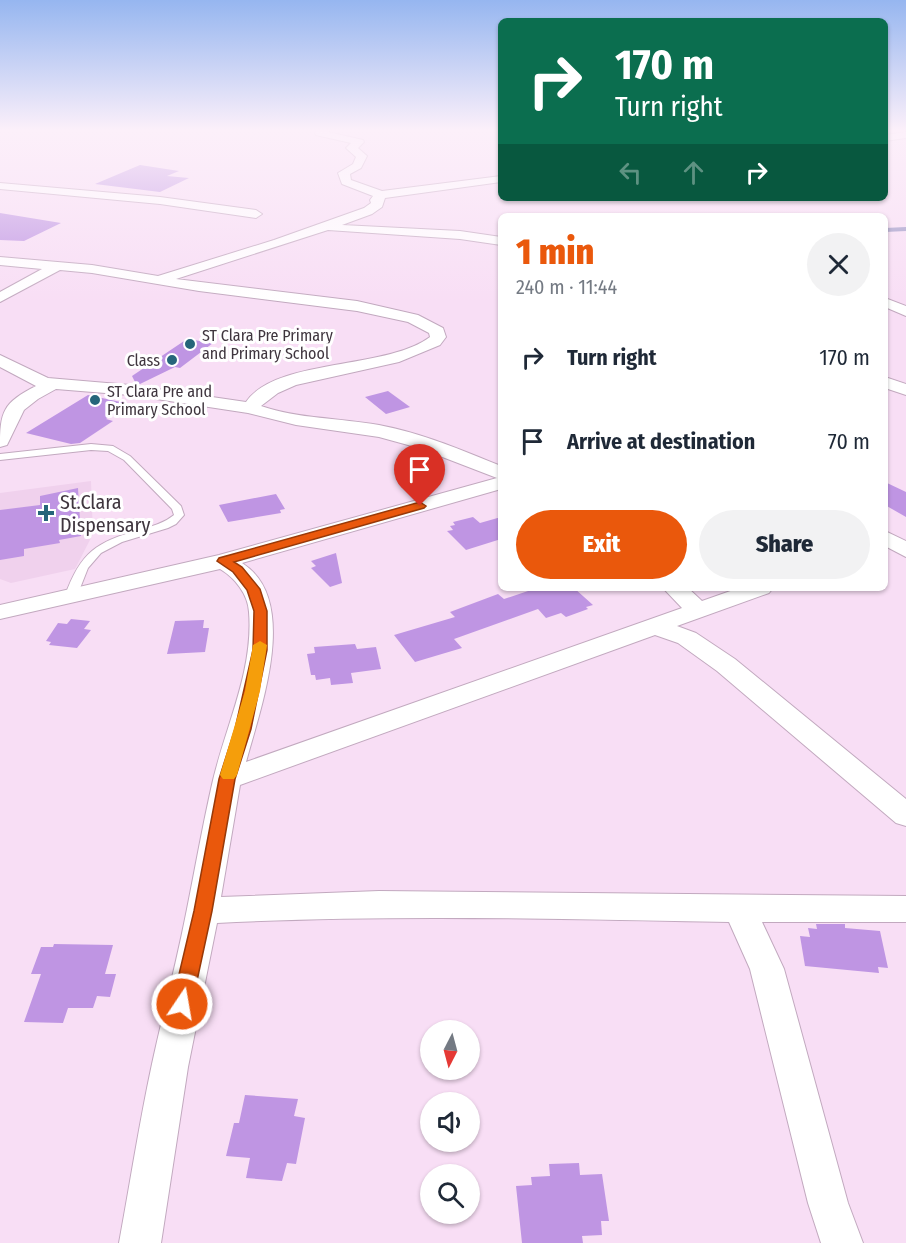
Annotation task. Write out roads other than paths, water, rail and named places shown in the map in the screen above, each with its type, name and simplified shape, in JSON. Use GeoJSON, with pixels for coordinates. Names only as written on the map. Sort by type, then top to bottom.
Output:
{"type":"FeatureCollection","features":[{"type":"Feature","properties":{"kind":"street"},"geometry":{"type":"LineString","coordinates":[[10,187],[71,191],[159,202],[192,203],[256,214]]}},
{"type":"Feature","properties":{"kind":"street"},"geometry":{"type":"LineString","coordinates":[[355,187],[381,195],[441,187]]}},
{"type":"Feature","properties":{"kind":"street"},"geometry":{"type":"LineString","coordinates":[[10,199],[20,188]]}},
{"type":"Feature","properties":{"kind":"street"},"geometry":{"type":"LineString","coordinates":[[156,280],[323,228],[374,208],[378,204],[376,200],[381,195]]}},
{"type":"Feature","properties":{"kind":"street"},"geometry":{"type":"LineString","coordinates":[[323,228],[460,235],[498,241]]}},
{"type":"Feature","properties":{"kind":"street"},"geometry":{"type":"LineString","coordinates":[[0,261],[92,269],[156,280],[357,306],[413,318],[437,331],[438,337],[434,342],[394,358],[324,372],[281,386],[256,399],[251,408]]}},
{"type":"Feature","properties":{"kind":"street"},"geometry":{"type":"LineString","coordinates":[[0,298],[56,267]]}},
{"type":"Feature","properties":{"kind":"street"},"geometry":{"type":"LineString","coordinates":[[888,303],[906,311]]}},
{"type":"Feature","properties":{"kind":"street"},"geometry":{"type":"LineString","coordinates":[[0,360],[38,381],[51,385],[130,390],[251,408],[269,414],[340,424],[416,439],[498,473]]}},
{"type":"Feature","properties":{"kind":"street"},"geometry":{"type":"LineString","coordinates":[[888,374],[906,369]]}},
{"type":"Feature","properties":{"kind":"street"},"geometry":{"type":"LineString","coordinates":[[888,383],[906,390]]}},
{"type":"Feature","properties":{"kind":"street"},"geometry":{"type":"LineString","coordinates":[[0,441],[8,418],[15,408],[35,393],[51,385]]}},
{"type":"Feature","properties":{"kind":"street"},"geometry":{"type":"LineString","coordinates":[[0,612],[224,561],[498,484]]}},
{"type":"Feature","properties":{"kind":"street"},"geometry":{"type":"LineString","coordinates":[[140,1243],[170,1067],[203,911],[227,779],[252,691],[260,650],[261,611],[248,580],[224,561]]}},
{"type":"Feature","properties":{"kind":"street"},"geometry":{"type":"LineString","coordinates":[[678,591],[698,610]]}},
{"type":"Feature","properties":{"kind":"street"},"geometry":{"type":"LineString","coordinates":[[227,779],[752,591]]}},
{"type":"Feature","properties":{"kind":"street"},"geometry":{"type":"LineString","coordinates":[[654,626],[687,638],[726,665],[906,815]]}},
{"type":"Feature","properties":{"kind":"street"},"geometry":{"type":"LineString","coordinates":[[203,911],[276,906],[411,903],[619,906],[740,911],[906,909]]}},
{"type":"Feature","properties":{"kind":"street"},"geometry":{"type":"LineString","coordinates":[[740,911],[767,969],[828,1203],[842,1243]]}},
{"type":"Feature","properties":{"kind":"lane"},"geometry":{"type":"LineString","coordinates":[[0,457],[92,447],[110,448],[127,458],[177,508],[179,515],[167,525],[107,544],[93,554],[78,574],[71,596]]}},
{"type":"Feature","properties":{"kind":"waterway"},"geometry":{"type":"LineString","coordinates":[[888,230],[906,229]]}},
{"type":"Feature","properties":{"kind":"place","name":"ST Clara Pre Primary and Primary School"},"geometry":{"type":"Point","coordinates":[190,344]}},
{"type":"Feature","properties":{"kind":"place","name":"Class"},"geometry":{"type":"Point","coordinates":[172,360]}},
{"type":"Feature","properties":{"kind":"place","name":"ST Clara Pre and Primary School"},"geometry":{"type":"Point","coordinates":[95,400]}},
{"type":"Feature","properties":{"kind":"place","name":"St.Clara Dispensary"},"geometry":{"type":"Point","coordinates":[46,513]}}]}
